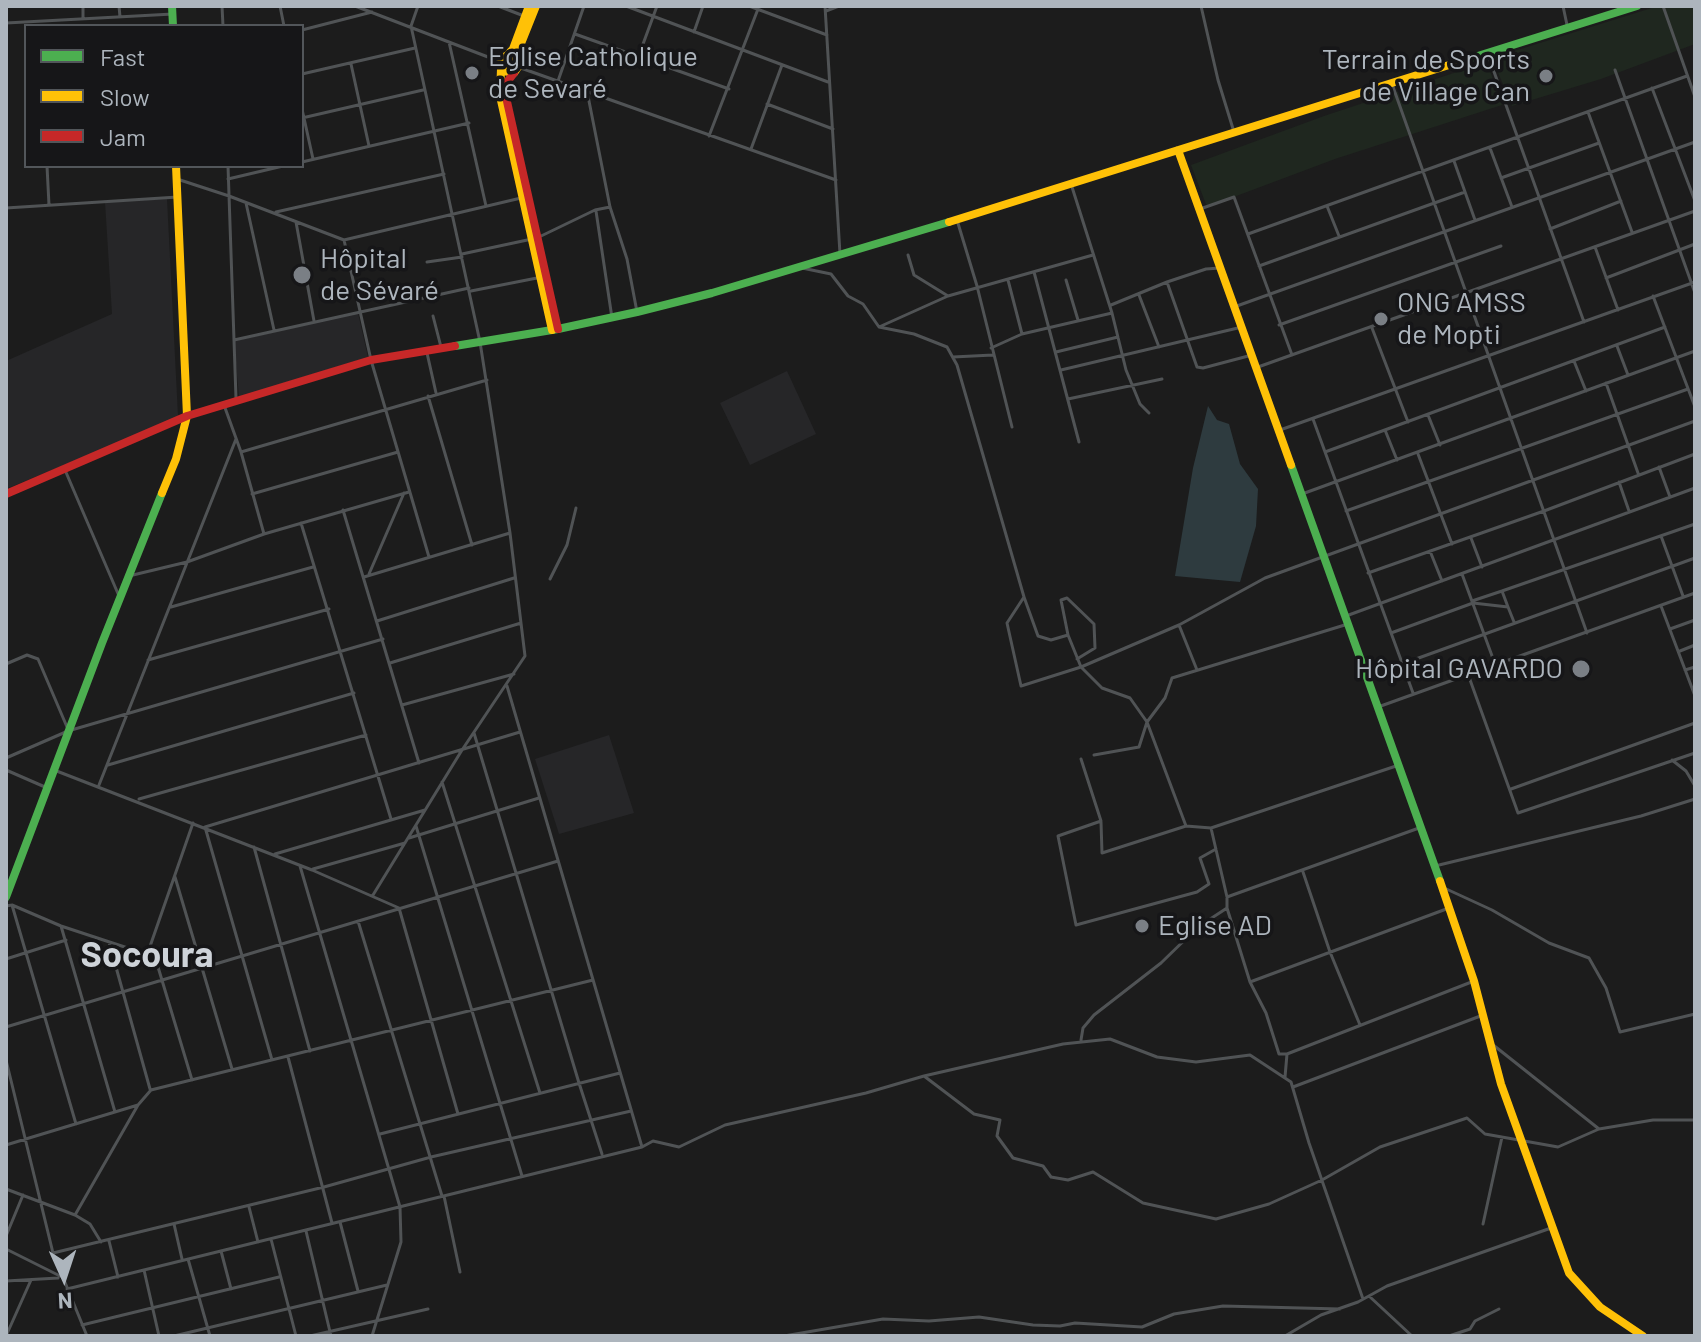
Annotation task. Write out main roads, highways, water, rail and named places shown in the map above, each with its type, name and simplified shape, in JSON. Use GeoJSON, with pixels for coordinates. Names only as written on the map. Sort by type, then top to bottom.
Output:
{"type":"FeatureCollection","features":[{"type":"Feature","properties":{"kind":"main road"},"geometry":{"type":"LineString","coordinates":[[529,6],[517,67],[507,82],[506,97],[555,330]]}},
{"type":"Feature","properties":{"kind":"main road"},"geometry":{"type":"LineString","coordinates":[[526,197],[500,96],[503,62],[536,6]]}},
{"type":"Feature","properties":{"kind":"main road"},"geometry":{"type":"LineString","coordinates":[[6,494],[187,416],[371,360],[612,318],[841,256],[1637,6]]}},
{"type":"Feature","properties":{"kind":"main road"},"geometry":{"type":"LineString","coordinates":[[503,62],[513,56],[517,67]]}},
{"type":"Feature","properties":{"kind":"main road"},"geometry":{"type":"LineString","coordinates":[[503,62],[507,73],[517,67]]}},
{"type":"Feature","properties":{"kind":"main road"},"geometry":{"type":"LineString","coordinates":[[1178,150],[1435,866],[1474,981],[1520,1140],[1536,1177],[1551,1228],[1569,1273],[1600,1307],[1643,1336]]}},
{"type":"Feature","properties":{"kind":"main road"},"geometry":{"type":"LineString","coordinates":[[9,901],[68,731],[176,459],[187,416],[176,168]]}},
{"type":"Feature","properties":{"kind":"place","name":"Eglise Catholique de Sevaré"},"geometry":{"type":"Point","coordinates":[472,73]}},
{"type":"Feature","properties":{"kind":"place","name":"Terrain de Sports de Village Can"},"geometry":{"type":"Point","coordinates":[1546,76]}},
{"type":"Feature","properties":{"kind":"place","name":"Hôpital de Sévaré"},"geometry":{"type":"Point","coordinates":[302,275]}},
{"type":"Feature","properties":{"kind":"place","name":"ONG AMSS de Mopti"},"geometry":{"type":"Point","coordinates":[1381,319]}},
{"type":"Feature","properties":{"kind":"place","name":"Hôpital GAVARDO"},"geometry":{"type":"Point","coordinates":[1581,669]}},
{"type":"Feature","properties":{"kind":"place","name":"Eglise AD"},"geometry":{"type":"Point","coordinates":[1142,926]}},
{"type":"Feature","properties":{"kind":"district","name":"Socoura"},"geometry":{"type":"Point","coordinates":[147,955]}}]}
